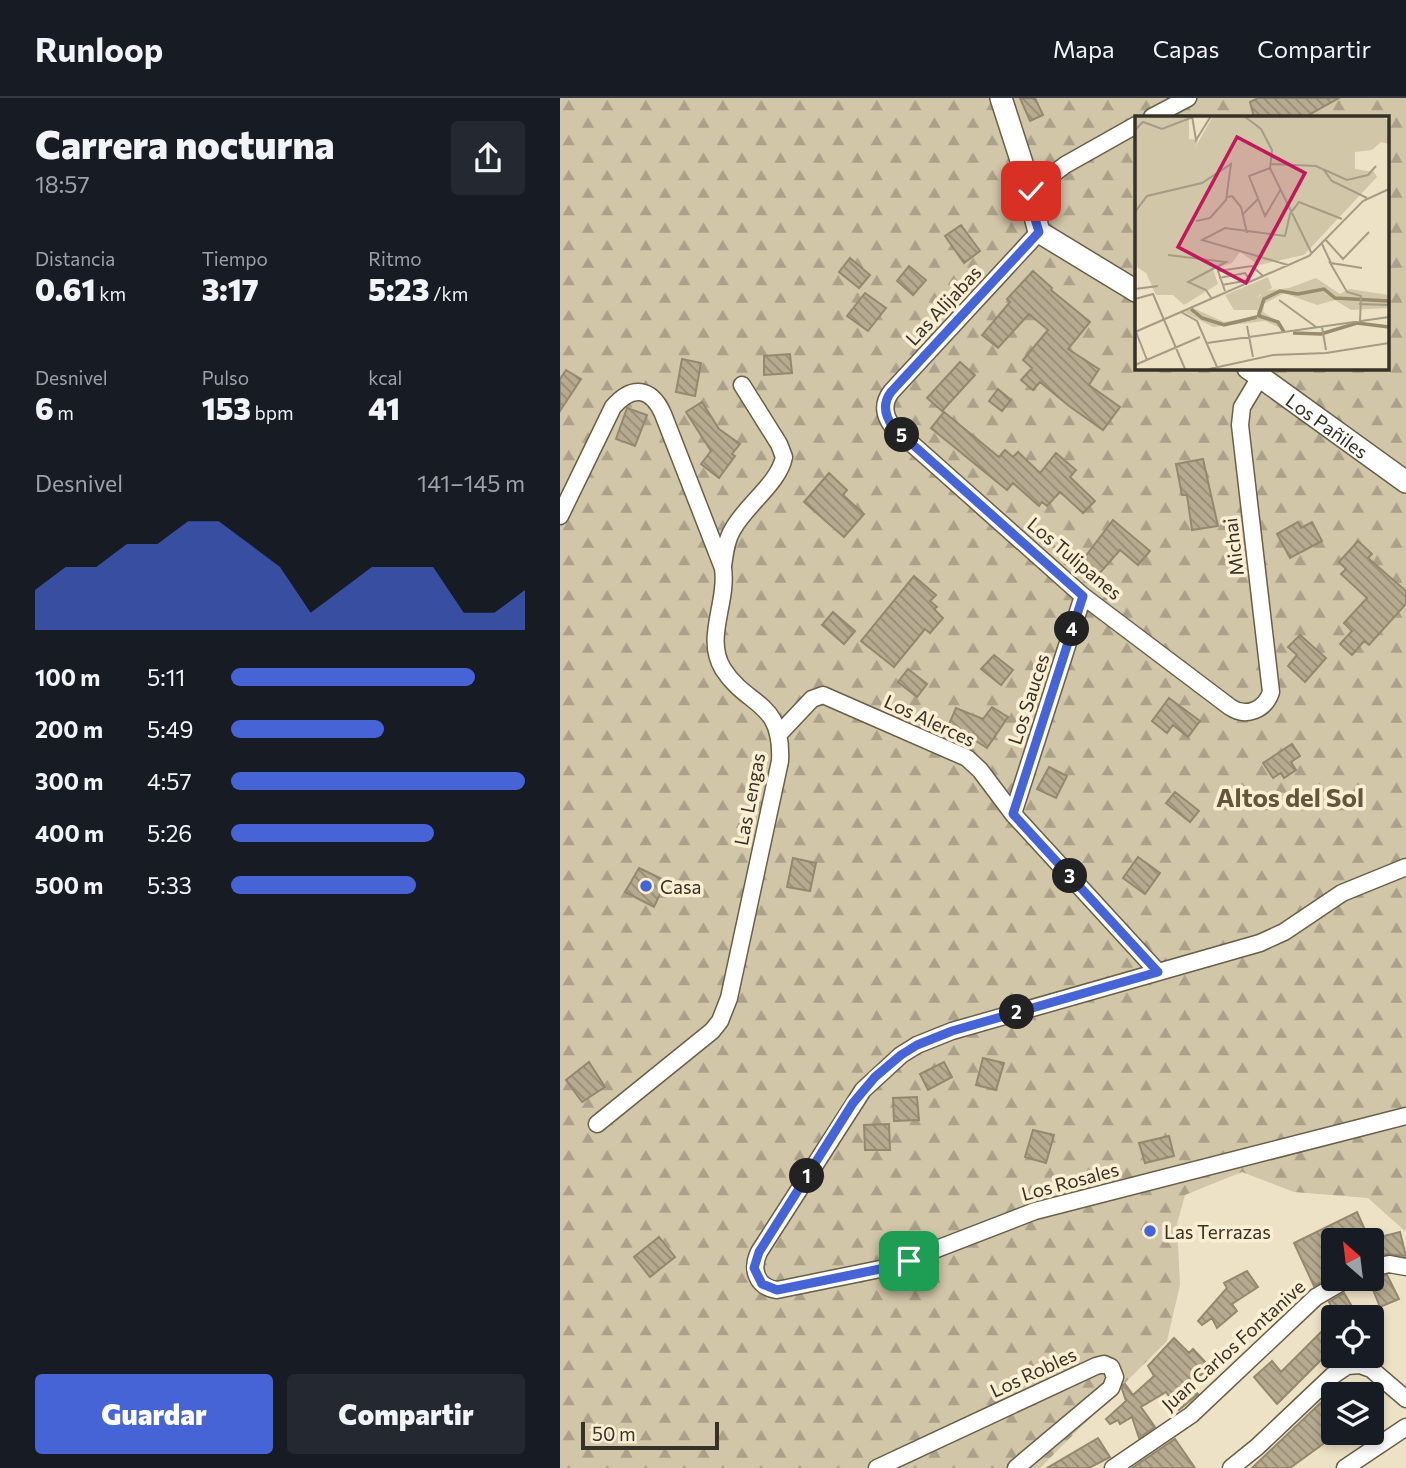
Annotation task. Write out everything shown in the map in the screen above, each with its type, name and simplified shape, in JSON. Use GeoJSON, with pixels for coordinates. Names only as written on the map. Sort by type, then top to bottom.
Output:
{"type":"FeatureCollection","features":[{"type":"Feature","properties":{"kind":"street"},"geometry":{"type":"LineString","coordinates":[[1000,98],[1031,191],[1032,209],[1039,232],[1135,290]]}},
{"type":"Feature","properties":{"kind":"street"},"geometry":{"type":"LineString","coordinates":[[1154,116],[1188,98]]}},
{"type":"Feature","properties":{"kind":"street"},"geometry":{"type":"LineString","coordinates":[[1031,191],[1065,164],[1135,126]]}},
{"type":"Feature","properties":{"kind":"street","name":"Las Alijabas"},"geometry":{"type":"LineString","coordinates":[[885,410],[885,403],[891,392],[1039,232]]}},
{"type":"Feature","properties":{"kind":"street","name":"Los Pañiles"},"geometry":{"type":"LineString","coordinates":[[1254,372],[1406,482]]}},
{"type":"Feature","properties":{"kind":"street","name":"Michai"},"geometry":{"type":"LineString","coordinates":[[1254,372],[1242,407],[1240,425],[1271,684],[1268,700],[1256,710]]}},
{"type":"Feature","properties":{"kind":"street"},"geometry":{"type":"LineString","coordinates":[[723,568],[728,540],[734,526],[778,472],[784,457],[779,444],[742,385]]}},
{"type":"Feature","properties":{"kind":"street","name":"Las Lengas"},"geometry":{"type":"LineString","coordinates":[[560,516],[613,407],[632,392],[641,391],[649,395],[659,406],[723,568],[724,589],[715,632],[717,657],[731,679],[768,711],[778,735],[780,761],[725,1010],[703,1040],[597,1124]]}},
{"type":"Feature","properties":{"kind":"street","name":"Los Tulipanes"},"geometry":{"type":"LineString","coordinates":[[885,410],[893,427],[1083,596],[1235,711],[1241,713],[1256,710]]}},
{"type":"Feature","properties":{"kind":"street","name":"Los Sauces"},"geometry":{"type":"LineString","coordinates":[[1013,814],[1083,596]]}},
{"type":"Feature","properties":{"kind":"street","name":"Los Alerces"},"geometry":{"type":"LineString","coordinates":[[778,735],[812,699],[823,695],[967,758],[980,770],[1013,814],[1158,972]]}},
{"type":"Feature","properties":{"kind":"street"},"geometry":{"type":"LineString","coordinates":[[1158,972],[1272,938],[1342,893],[1406,867]]}},
{"type":"Feature","properties":{"kind":"street","name":"Los Rosales"},"geometry":{"type":"LineString","coordinates":[[1158,972],[952,1031],[917,1045],[894,1060],[853,1103],[759,1252],[755,1273],[762,1284],[777,1290],[890,1267],[1025,1214],[1406,1116]]}},
{"type":"Feature","properties":{"kind":"street"},"geometry":{"type":"LineString","coordinates":[[1384,1265],[1406,1267]]}},
{"type":"Feature","properties":{"kind":"street","name":"Juan Carlos Fontanive"},"geometry":{"type":"LineString","coordinates":[[1113,1468],[1191,1415],[1316,1297],[1325,1292]]}},
{"type":"Feature","properties":{"kind":"street","name":"Los Robles"},"geometry":{"type":"LineString","coordinates":[[877,1468],[1096,1366],[1104,1364],[1111,1367],[1115,1377],[1111,1388],[1016,1468]]}},
{"type":"Feature","properties":{"kind":"street"},"geometry":{"type":"LineString","coordinates":[[1231,1468],[1336,1372],[1347,1366],[1360,1365],[1371,1369],[1406,1399]]}},
{"type":"Feature","properties":{"kind":"street"},"geometry":{"type":"LineString","coordinates":[[1345,1468],[1406,1427]]}},
{"type":"Feature","properties":{"kind":"green space"},"geometry":{"type":"Polygon","coordinates":[[[560,98],[1406,98],[1406,1232],[1368,1198],[1294,1192],[1242,1172],[1185,1195],[1177,1224],[1180,1285],[1167,1341],[1040,1468],[560,1468],[560,98]]]}},
{"type":"Feature","properties":{"kind":"building"},"geometry":{"type":"Polygon","coordinates":[[[1020,98],[1035,98],[1043,115],[1030,121],[1020,98]]]}},
{"type":"Feature","properties":{"kind":"building"},"geometry":{"type":"Polygon","coordinates":[[[1258,98],[1339,98],[1307,116],[1254,116],[1250,102],[1258,98]]]}},
{"type":"Feature","properties":{"kind":"building"},"geometry":{"type":"Polygon","coordinates":[[[961,225],[980,251],[964,263],[945,236],[961,225]]]}},
{"type":"Feature","properties":{"kind":"building"},"geometry":{"type":"Polygon","coordinates":[[[850,258],[870,275],[859,288],[839,272],[850,258]]]}},
{"type":"Feature","properties":{"kind":"building"},"geometry":{"type":"Polygon","coordinates":[[[909,266],[926,280],[913,295],[897,281],[909,266]]]}},
{"type":"Feature","properties":{"kind":"building"},"geometry":{"type":"Polygon","coordinates":[[[1033,271],[1052,288],[1051,290],[1090,322],[1068,349],[1099,369],[1089,385],[1120,407],[1103,430],[1040,382],[1033,390],[1021,380],[1032,368],[1023,360],[1048,330],[1029,314],[998,348],[982,335],[1010,302],[1007,299],[1033,271]]]}},
{"type":"Feature","properties":{"kind":"building"},"geometry":{"type":"Polygon","coordinates":[[[865,293],[886,308],[868,331],[847,316],[865,293]]]}},
{"type":"Feature","properties":{"kind":"building"},"geometry":{"type":"Polygon","coordinates":[[[790,354],[792,373],[764,375],[764,356],[790,354]]]}},
{"type":"Feature","properties":{"kind":"building"},"geometry":{"type":"Polygon","coordinates":[[[682,359],[701,363],[695,396],[676,392],[682,359]]]}},
{"type":"Feature","properties":{"kind":"building"},"geometry":{"type":"Polygon","coordinates":[[[960,362],[975,375],[942,411],[927,398],[960,362]]]}},
{"type":"Feature","properties":{"kind":"building"},"geometry":{"type":"Polygon","coordinates":[[[566,370],[581,379],[560,411],[560,379],[566,370]]]}},
{"type":"Feature","properties":{"kind":"building"},"geometry":{"type":"Polygon","coordinates":[[[998,389],[1011,400],[1002,411],[989,401],[998,389]]]}},
{"type":"Feature","properties":{"kind":"building"},"geometry":{"type":"Polygon","coordinates":[[[702,402],[719,429],[740,444],[719,478],[701,464],[711,451],[686,412],[702,402]]]}},
{"type":"Feature","properties":{"kind":"building"},"geometry":{"type":"Polygon","coordinates":[[[627,408],[647,415],[635,446],[616,439],[627,408]]]}},
{"type":"Feature","properties":{"kind":"building"},"geometry":{"type":"Polygon","coordinates":[[[944,412],[999,457],[1005,450],[1013,457],[1018,452],[1040,473],[1056,453],[1076,470],[1070,477],[1095,501],[1083,513],[1060,492],[1047,506],[1042,502],[1039,506],[1013,483],[1007,490],[931,428],[944,412]]]}},
{"type":"Feature","properties":{"kind":"building"},"geometry":{"type":"Polygon","coordinates":[[[1203,459],[1218,526],[1192,530],[1187,495],[1182,495],[1176,464],[1203,459]]]}},
{"type":"Feature","properties":{"kind":"building"},"geometry":{"type":"Polygon","coordinates":[[[829,473],[847,490],[843,495],[864,514],[844,537],[804,502],[829,473]]]}},
{"type":"Feature","properties":{"kind":"building"},"geometry":{"type":"Polygon","coordinates":[[[1113,520],[1150,551],[1138,565],[1120,550],[1099,574],[1082,561],[1113,520]]]}},
{"type":"Feature","properties":{"kind":"building"},"geometry":{"type":"Polygon","coordinates":[[[1298,522],[1301,528],[1312,522],[1322,541],[1290,558],[1277,534],[1298,522]]]}},
{"type":"Feature","properties":{"kind":"building"},"geometry":{"type":"Polygon","coordinates":[[[1358,541],[1372,554],[1368,558],[1406,591],[1406,604],[1369,645],[1364,641],[1352,655],[1340,644],[1352,631],[1344,623],[1367,598],[1341,574],[1346,569],[1339,562],[1358,541]]]}},
{"type":"Feature","properties":{"kind":"building"},"geometry":{"type":"Polygon","coordinates":[[[914,576],[936,595],[930,601],[943,618],[930,633],[925,629],[894,667],[861,641],[914,576]]]}},
{"type":"Feature","properties":{"kind":"building"},"geometry":{"type":"Polygon","coordinates":[[[833,612],[855,631],[844,644],[822,625],[833,612]]]}},
{"type":"Feature","properties":{"kind":"building"},"geometry":{"type":"Polygon","coordinates":[[[1300,635],[1326,658],[1305,682],[1288,666],[1297,655],[1288,647],[1300,635]]]}},
{"type":"Feature","properties":{"kind":"building"},"geometry":{"type":"Polygon","coordinates":[[[994,655],[1013,670],[1001,685],[981,669],[994,655]]]}},
{"type":"Feature","properties":{"kind":"building"},"geometry":{"type":"Polygon","coordinates":[[[908,669],[927,684],[917,697],[898,682],[908,669]]]}},
{"type":"Feature","properties":{"kind":"building"},"geometry":{"type":"Polygon","coordinates":[[[1169,698],[1200,721],[1188,737],[1173,725],[1167,733],[1152,721],[1169,698]]]}},
{"type":"Feature","properties":{"kind":"building"},"geometry":{"type":"Polygon","coordinates":[[[992,707],[1008,717],[987,748],[949,724],[956,708],[983,719],[992,707]]]}},
{"type":"Feature","properties":{"kind":"building"},"geometry":{"type":"Polygon","coordinates":[[[1292,744],[1300,756],[1291,762],[1296,770],[1284,778],[1281,773],[1273,778],[1263,763],[1292,744]]]}},
{"type":"Feature","properties":{"kind":"building"},"geometry":{"type":"Polygon","coordinates":[[[1049,767],[1067,776],[1056,798],[1037,789],[1049,767]]]}},
{"type":"Feature","properties":{"kind":"building"},"geometry":{"type":"Polygon","coordinates":[[[1175,792],[1199,811],[1190,822],[1166,803],[1175,792]]]}},
{"type":"Feature","properties":{"kind":"building"},"geometry":{"type":"Polygon","coordinates":[[[1138,857],[1160,873],[1145,894],[1123,878],[1138,857]]]}},
{"type":"Feature","properties":{"kind":"building"},"geometry":{"type":"Polygon","coordinates":[[[793,858],[816,863],[810,891],[787,887],[793,858]]]}},
{"type":"Feature","properties":{"kind":"building","name":"Casa"},"geometry":{"type":"Polygon","coordinates":[[[639,868],[666,881],[654,907],[625,892],[639,868]]]}},
{"type":"Feature","properties":{"kind":"building"},"geometry":{"type":"Polygon","coordinates":[[[983,1058],[1004,1063],[996,1090],[976,1085],[983,1058]]]}},
{"type":"Feature","properties":{"kind":"building"},"geometry":{"type":"Polygon","coordinates":[[[589,1062],[605,1087],[582,1102],[566,1080],[589,1062]]]}},
{"type":"Feature","properties":{"kind":"building"},"geometry":{"type":"Polygon","coordinates":[[[944,1062],[952,1077],[928,1090],[920,1074],[944,1062]]]}},
{"type":"Feature","properties":{"kind":"building"},"geometry":{"type":"Polygon","coordinates":[[[917,1097],[919,1120],[894,1121],[893,1098],[917,1097]]]}},
{"type":"Feature","properties":{"kind":"building"},"geometry":{"type":"Polygon","coordinates":[[[889,1124],[890,1150],[865,1150],[864,1125],[889,1124]]]}},
{"type":"Feature","properties":{"kind":"building"},"geometry":{"type":"Polygon","coordinates":[[[1033,1130],[1054,1135],[1046,1163],[1025,1157],[1033,1130]]]}},
{"type":"Feature","properties":{"kind":"building"},"geometry":{"type":"Polygon","coordinates":[[[1169,1136],[1174,1156],[1145,1163],[1139,1143],[1169,1136]]]}},
{"type":"Feature","properties":{"kind":"building"},"geometry":{"type":"Polygon","coordinates":[[[1357,1212],[1364,1228],[1324,1228],[1357,1212]]]}},
{"type":"Feature","properties":{"kind":"building"},"geometry":{"type":"Polygon","coordinates":[[[1321,1230],[1321,1282],[1314,1286],[1294,1243],[1321,1230]]]}},
{"type":"Feature","properties":{"kind":"building"},"geometry":{"type":"Polygon","coordinates":[[[1400,1232],[1406,1256],[1384,1255],[1384,1236],[1400,1232]]]}},
{"type":"Feature","properties":{"kind":"building"},"geometry":{"type":"Polygon","coordinates":[[[659,1237],[675,1257],[650,1277],[634,1257],[659,1237]]]}},
{"type":"Feature","properties":{"kind":"building"},"geometry":{"type":"Polygon","coordinates":[[[1247,1271],[1258,1287],[1232,1304],[1237,1311],[1217,1328],[1212,1318],[1202,1325],[1198,1321],[1227,1288],[1224,1283],[1247,1271]]]}},
{"type":"Feature","properties":{"kind":"building"},"geometry":{"type":"Polygon","coordinates":[[[1387,1275],[1399,1299],[1379,1305],[1374,1292],[1384,1292],[1384,1276],[1387,1275]]]}},
{"type":"Feature","properties":{"kind":"building"},"geometry":{"type":"Polygon","coordinates":[[[1344,1293],[1351,1305],[1330,1305],[1329,1302],[1344,1293]]]}},
{"type":"Feature","properties":{"kind":"building"},"geometry":{"type":"Polygon","coordinates":[[[1321,1332],[1321,1360],[1277,1404],[1254,1377],[1272,1361],[1281,1372],[1321,1332]]]}},
{"type":"Feature","properties":{"kind":"building"},"geometry":{"type":"Polygon","coordinates":[[[1174,1338],[1189,1353],[1193,1349],[1211,1368],[1189,1383],[1198,1394],[1179,1410],[1166,1392],[1141,1407],[1155,1427],[1139,1438],[1132,1417],[1120,1424],[1118,1420],[1110,1424],[1106,1419],[1126,1401],[1123,1385],[1125,1384],[1133,1395],[1154,1376],[1148,1366],[1174,1338]]]}},
{"type":"Feature","properties":{"kind":"building"},"geometry":{"type":"Polygon","coordinates":[[[1321,1402],[1322,1445],[1290,1468],[1252,1468],[1321,1402]]]}},
{"type":"Feature","properties":{"kind":"building"},"geometry":{"type":"Polygon","coordinates":[[[1098,1438],[1110,1457],[1089,1468],[1047,1468],[1098,1438]]]}},
{"type":"Feature","properties":{"kind":"building"},"geometry":{"type":"Polygon","coordinates":[[[1175,1439],[1195,1468],[1132,1468],[1175,1439]]]}},
{"type":"Feature","properties":{"kind":"place","name":"Casa"},"geometry":{"type":"Point","coordinates":[646,886]}},
{"type":"Feature","properties":{"kind":"place","name":"Las Terrazas"},"geometry":{"type":"Point","coordinates":[1150,1231]}},
{"type":"Feature","properties":{"kind":"district","name":"Altos del Sol"},"geometry":{"type":"Point","coordinates":[1290,796]}},
{"type":"Feature","properties":{"kind":"route"},"geometry":{"type":"LineString","coordinates":[[909,1261],[783,1290],[766,1288],[758,1279],[754,1268],[759,1252],[853,1103],[875,1077],[901,1055],[917,1045],[952,1031],[1158,972],[1013,814],[1083,596],[893,427],[885,410],[885,403],[891,392],[1039,232],[1032,209],[1031,191]]}}]}
